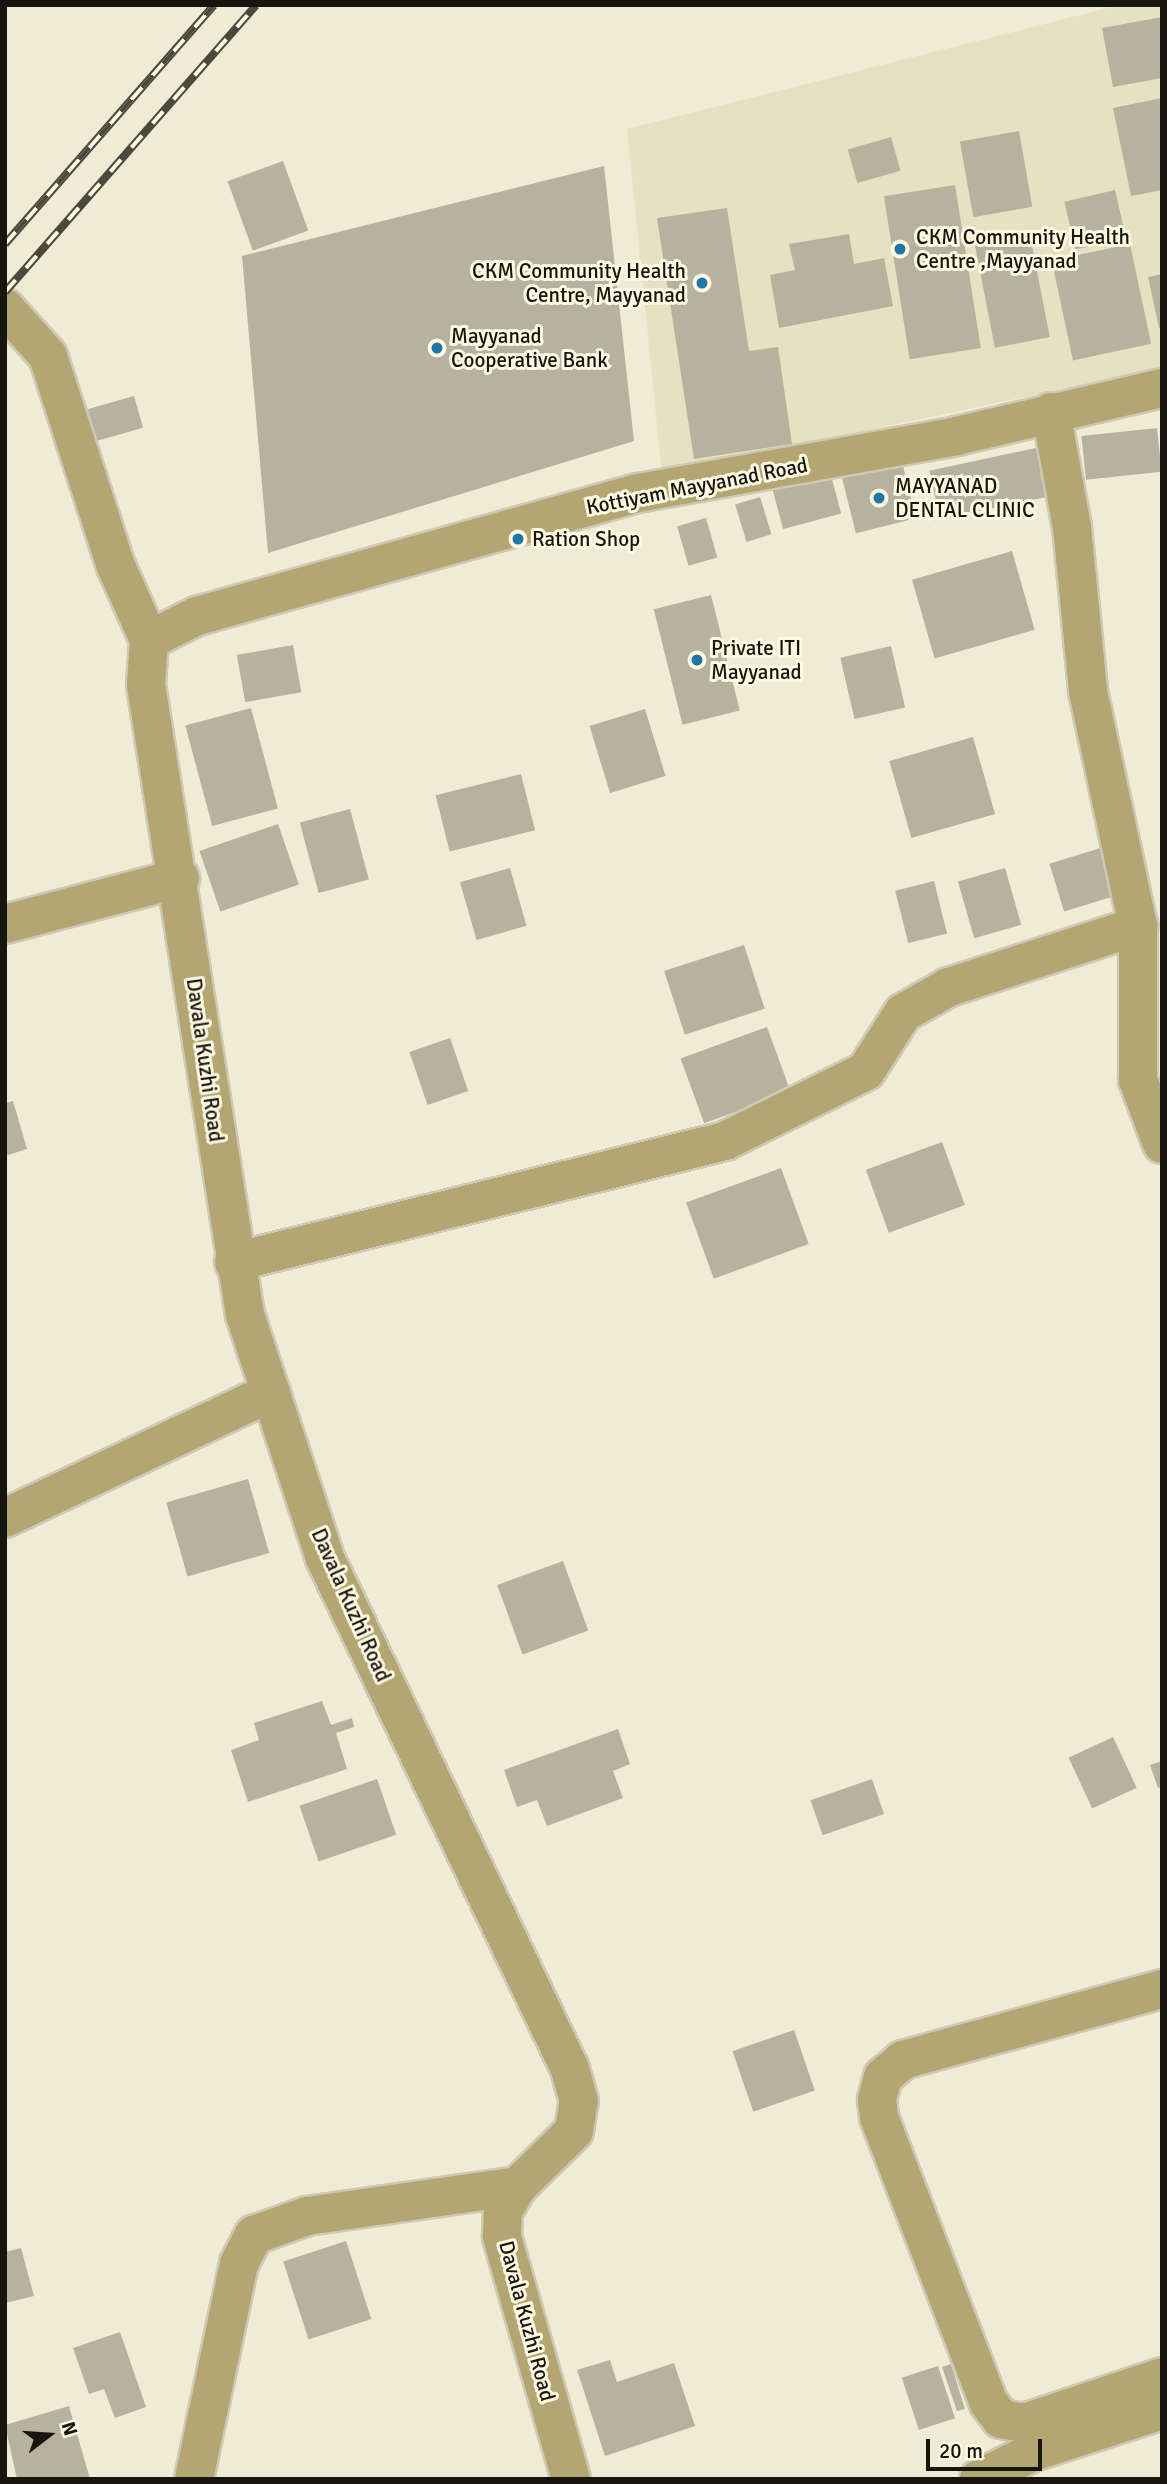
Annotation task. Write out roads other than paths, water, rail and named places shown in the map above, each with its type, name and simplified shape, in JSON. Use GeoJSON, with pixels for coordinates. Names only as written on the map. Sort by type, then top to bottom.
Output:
{"type":"FeatureCollection","features":[{"type":"Feature","properties":{"kind":"street"},"geometry":{"type":"LineString","coordinates":[[5,308],[48,356],[116,566],[149,640]]}},
{"type":"Feature","properties":{"kind":"street","name":"Kottiyam Mayyanad Road"},"geometry":{"type":"LineString","coordinates":[[149,640],[197,616],[638,493],[957,436],[1162,388]]}},
{"type":"Feature","properties":{"kind":"street"},"geometry":{"type":"LineString","coordinates":[[1051,412],[1072,527],[1088,691],[1138,926],[1138,1080],[1162,1144]]}},
{"type":"Feature","properties":{"kind":"street","name":"Davala Kuzhi Road"},"geometry":{"type":"LineString","coordinates":[[149,640],[146,685],[180,878],[234,1262],[271,1392],[326,1558],[570,2069],[579,2101],[574,2131],[518,2186],[503,2211],[502,2236],[571,2479]]}},
{"type":"Feature","properties":{"kind":"street"},"geometry":{"type":"LineString","coordinates":[[5,923],[180,878]]}},
{"type":"Feature","properties":{"kind":"street"},"geometry":{"type":"LineString","coordinates":[[234,1262],[725,1141],[866,1071],[903,1013],[949,988],[1138,926]]}},
{"type":"Feature","properties":{"kind":"street"},"geometry":{"type":"LineString","coordinates":[[5,1518],[271,1392]]}},
{"type":"Feature","properties":{"kind":"street"},"geometry":{"type":"LineString","coordinates":[[1162,1989],[903,2060],[883,2077],[877,2100],[879,2117],[979,2377],[1001,2419],[1024,2423],[1162,2377]]}},
{"type":"Feature","properties":{"kind":"street"},"geometry":{"type":"LineString","coordinates":[[194,2479],[239,2264],[254,2235],[307,2216],[518,2186]]}},
{"type":"Feature","properties":{"kind":"street"},"geometry":{"type":"LineString","coordinates":[[979,2479],[1033,2452],[1162,2410]]}},
{"type":"Feature","properties":{"kind":"railway"},"geometry":{"type":"LineString","coordinates":[[5,244],[214,5]]}},
{"type":"Feature","properties":{"kind":"railway"},"geometry":{"type":"LineString","coordinates":[[5,292],[256,5]]}},
{"type":"Feature","properties":{"kind":"place","name":"CKM Community Health Centre ,Mayyanad"},"geometry":{"type":"Point","coordinates":[900,249]}},
{"type":"Feature","properties":{"kind":"place","name":"CKM Community Health Centre, Mayyanad"},"geometry":{"type":"Point","coordinates":[702,283]}},
{"type":"Feature","properties":{"kind":"place","name":"Mayyanad Cooperative Bank"},"geometry":{"type":"Point","coordinates":[437,348]}},
{"type":"Feature","properties":{"kind":"place","name":"MAYYANAD DENTAL CLINIC"},"geometry":{"type":"Point","coordinates":[879,498]}},
{"type":"Feature","properties":{"kind":"place","name":"Ration Shop"},"geometry":{"type":"Point","coordinates":[518,539]}},
{"type":"Feature","properties":{"kind":"place","name":"Private ITI Mayyanad"},"geometry":{"type":"Point","coordinates":[697,660]}}]}
